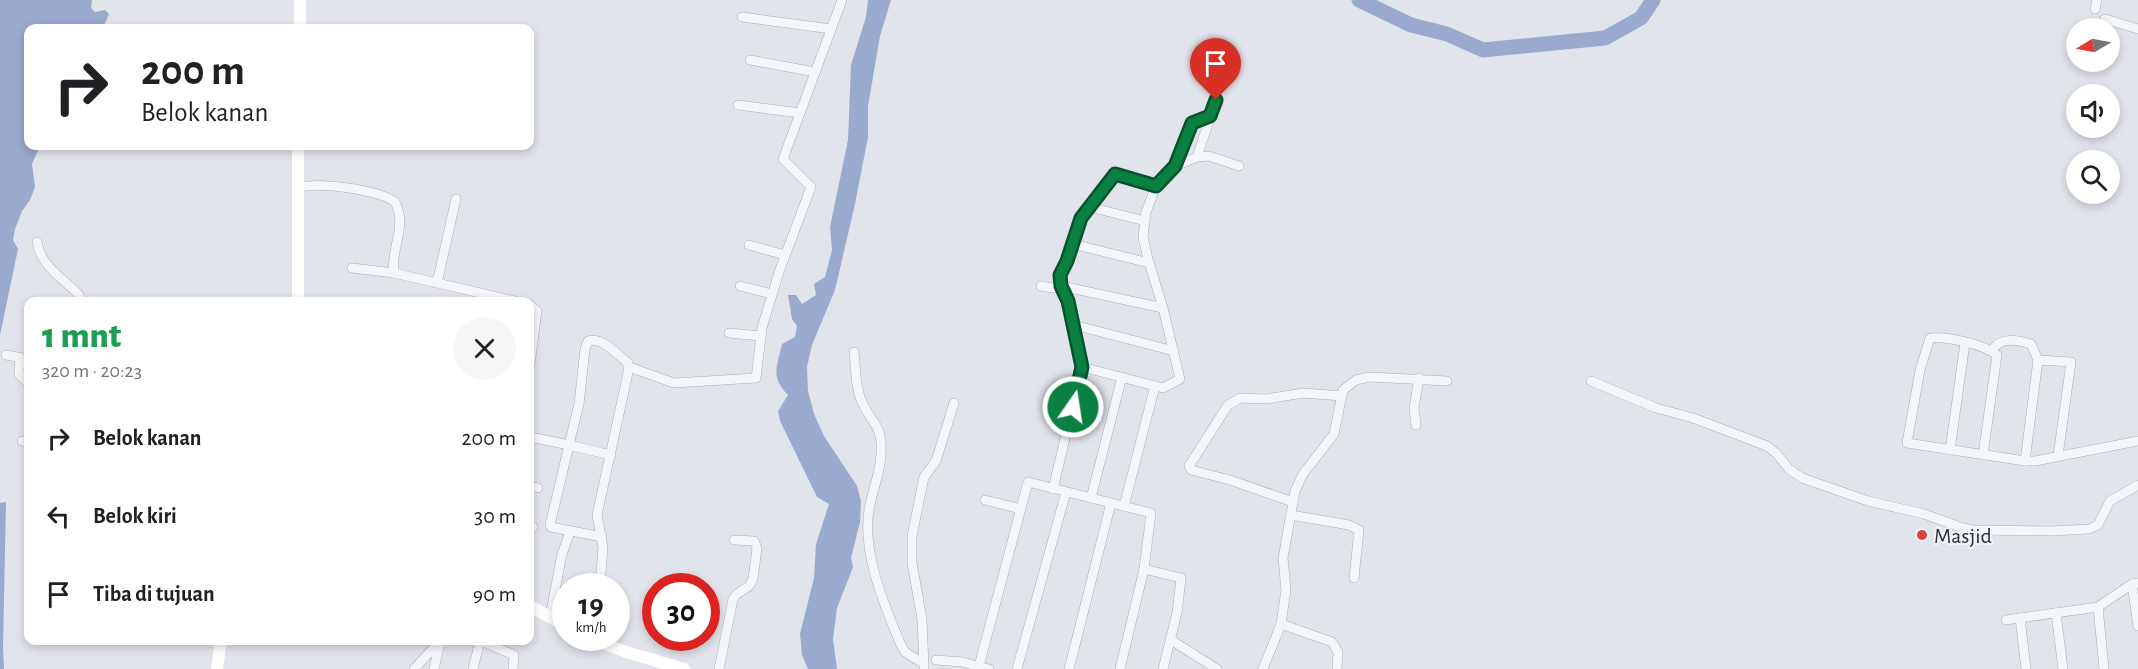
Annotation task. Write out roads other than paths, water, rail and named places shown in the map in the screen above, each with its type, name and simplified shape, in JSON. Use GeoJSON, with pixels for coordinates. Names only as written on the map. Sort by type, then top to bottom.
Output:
{"type":"FeatureCollection","features":[{"type":"Feature","properties":{"kind":"street"},"geometry":{"type":"LineString","coordinates":[[300,0],[300,24]]}},
{"type":"Feature","properties":{"kind":"street"},"geometry":{"type":"LineString","coordinates":[[629,367],[674,383],[756,378],[761,336],[772,294],[811,187],[783,159],[842,0]]}},
{"type":"Feature","properties":{"kind":"street"},"geometry":{"type":"LineString","coordinates":[[742,17],[831,29]]}},
{"type":"Feature","properties":{"kind":"street"},"geometry":{"type":"LineString","coordinates":[[2120,24],[2138,29]]}},
{"type":"Feature","properties":{"kind":"street"},"geometry":{"type":"LineString","coordinates":[[750,60],[815,72]]}},
{"type":"Feature","properties":{"kind":"street"},"geometry":{"type":"LineString","coordinates":[[1197,157],[1216,100]]}},
{"type":"Feature","properties":{"kind":"street"},"geometry":{"type":"LineString","coordinates":[[738,105],[800,113]]}},
{"type":"Feature","properties":{"kind":"street"},"geometry":{"type":"LineString","coordinates":[[1082,367],[1163,388],[1180,379],[1143,237],[1146,212],[1156,186],[1175,166],[1192,123],[1210,116]]}},
{"type":"Feature","properties":{"kind":"street"},"geometry":{"type":"LineString","coordinates":[[298,150],[298,297]]}},
{"type":"Feature","properties":{"kind":"street"},"geometry":{"type":"LineString","coordinates":[[1175,166],[1197,157],[1209,156],[1239,166]]}},
{"type":"Feature","properties":{"kind":"street"},"geometry":{"type":"LineString","coordinates":[[1053,489],[1082,367],[1074,325],[1068,301],[1061,286],[1060,275],[1081,218],[1115,174],[1156,186]]}},
{"type":"Feature","properties":{"kind":"street"},"geometry":{"type":"LineString","coordinates":[[298,188],[310,184],[327,185],[395,202],[401,224],[394,273]]}},
{"type":"Feature","properties":{"kind":"street"},"geometry":{"type":"LineString","coordinates":[[436,283],[456,199]]}},
{"type":"Feature","properties":{"kind":"street"},"geometry":{"type":"LineString","coordinates":[[1090,207],[1145,221]]}},
{"type":"Feature","properties":{"kind":"street"},"geometry":{"type":"LineString","coordinates":[[37,242],[45,263],[79,297]]}},
{"type":"Feature","properties":{"kind":"street"},"geometry":{"type":"LineString","coordinates":[[1073,243],[1149,263]]}},
{"type":"Feature","properties":{"kind":"street"},"geometry":{"type":"LineString","coordinates":[[749,245],[786,255]]}},
{"type":"Feature","properties":{"kind":"street"},"geometry":{"type":"LineString","coordinates":[[352,268],[394,273],[488,297]]}},
{"type":"Feature","properties":{"kind":"street"},"geometry":{"type":"LineString","coordinates":[[740,286],[772,294]]}},
{"type":"Feature","properties":{"kind":"street"},"geometry":{"type":"LineString","coordinates":[[1041,286],[1052,288],[1061,286],[1163,308]]}},
{"type":"Feature","properties":{"kind":"street"},"geometry":{"type":"LineString","coordinates":[[534,308],[537,311],[534,334]]}},
{"type":"Feature","properties":{"kind":"street"},"geometry":{"type":"LineString","coordinates":[[1074,325],[1174,351]]}},
{"type":"Feature","properties":{"kind":"street"},"geometry":{"type":"LineString","coordinates":[[729,333],[761,336]]}},
{"type":"Feature","properties":{"kind":"street"},"geometry":{"type":"LineString","coordinates":[[1983,455],[1997,355],[1992,351],[1942,336],[1930,338],[1920,370],[1907,443],[1950,450],[1983,455],[2025,461],[2138,441]]}},
{"type":"Feature","properties":{"kind":"street"},"geometry":{"type":"LineString","coordinates":[[601,573],[602,537],[597,515],[629,367],[628,363],[600,341],[591,339],[587,342],[579,404],[550,525],[570,532],[602,537]]}},
{"type":"Feature","properties":{"kind":"street"},"geometry":{"type":"LineString","coordinates":[[1992,351],[1995,344],[2000,341],[2021,341],[2031,344],[2038,360],[2025,461]]}},
{"type":"Feature","properties":{"kind":"street"},"geometry":{"type":"LineString","coordinates":[[1950,450],[1965,343]]}},
{"type":"Feature","properties":{"kind":"street"},"geometry":{"type":"LineString","coordinates":[[855,352],[860,396],[877,424],[881,443],[880,468],[869,510],[868,533],[871,558],[900,643],[906,652],[924,667]]}},
{"type":"Feature","properties":{"kind":"street"},"geometry":{"type":"LineString","coordinates":[[6,355],[24,358],[19,374],[24,379]]}},
{"type":"Feature","properties":{"kind":"street"},"geometry":{"type":"LineString","coordinates":[[2038,360],[2071,362],[2058,456]]}},
{"type":"Feature","properties":{"kind":"street"},"geometry":{"type":"LineString","coordinates":[[1091,498],[1122,377]]}},
{"type":"Feature","properties":{"kind":"street"},"geometry":{"type":"LineString","coordinates":[[1263,669],[1281,624],[1286,590],[1283,558],[1293,502],[1303,474],[1334,434],[1342,396],[1347,385],[1363,378],[1419,378],[1447,381]]}},
{"type":"Feature","properties":{"kind":"street"},"geometry":{"type":"LineString","coordinates":[[1416,425],[1414,408],[1419,378]]}},
{"type":"Feature","properties":{"kind":"street"},"geometry":{"type":"LineString","coordinates":[[1591,381],[1656,408],[1693,418],[1767,447],[1777,454],[1789,469],[1802,478],[1868,501],[1924,513],[1963,528],[2052,531],[2089,529],[2098,525],[2110,501],[2138,485]]}},
{"type":"Feature","properties":{"kind":"street"},"geometry":{"type":"LineString","coordinates":[[1124,506],[1155,386]]}},
{"type":"Feature","properties":{"kind":"street"},"geometry":{"type":"LineString","coordinates":[[1293,502],[1230,480],[1191,470],[1189,466],[1228,405],[1235,399],[1266,399],[1303,393],[1342,396]]}},
{"type":"Feature","properties":{"kind":"street"},"geometry":{"type":"LineString","coordinates":[[924,667],[922,619],[912,563],[912,536],[924,477],[936,461],[954,403]]}},
{"type":"Feature","properties":{"kind":"street"},"geometry":{"type":"LineString","coordinates":[[534,438],[611,455]]}},
{"type":"Feature","properties":{"kind":"street"},"geometry":{"type":"LineString","coordinates":[[936,660],[962,662],[984,668],[1028,482],[1151,513],[1144,569],[1120,669]]}},
{"type":"Feature","properties":{"kind":"street"},"geometry":{"type":"LineString","coordinates":[[1017,669],[1066,492]]}},
{"type":"Feature","properties":{"kind":"street"},"geometry":{"type":"LineString","coordinates":[[986,500],[1021,509]]}},
{"type":"Feature","properties":{"kind":"street"},"geometry":{"type":"LineString","coordinates":[[1069,669],[1111,503]]}},
{"type":"Feature","properties":{"kind":"street"},"geometry":{"type":"LineString","coordinates":[[1291,515],[1348,525],[1359,530],[1354,578]]}},
{"type":"Feature","properties":{"kind":"street"},"geometry":{"type":"LineString","coordinates":[[534,608],[550,617],[562,555],[570,532]]}},
{"type":"Feature","properties":{"kind":"street"},"geometry":{"type":"LineString","coordinates":[[719,669],[733,599],[752,582],[757,551],[754,541],[734,540]]}},
{"type":"Feature","properties":{"kind":"street"},"geometry":{"type":"LineString","coordinates":[[1144,569],[1181,579],[1177,613],[1163,669]]}},
{"type":"Feature","properties":{"kind":"street"},"geometry":{"type":"LineString","coordinates":[[2006,620],[2098,607],[2135,584],[2138,626]]}},
{"type":"Feature","properties":{"kind":"street"},"geometry":{"type":"LineString","coordinates":[[2098,607],[2104,669]]}},
{"type":"Feature","properties":{"kind":"street"},"geometry":{"type":"LineString","coordinates":[[2056,613],[2063,669]]}},
{"type":"Feature","properties":{"kind":"street"},"geometry":{"type":"LineString","coordinates":[[2020,618],[2026,669]]}},
{"type":"Feature","properties":{"kind":"street"},"geometry":{"type":"LineString","coordinates":[[1281,624],[1332,642],[1338,652],[1337,669]]}},
{"type":"Feature","properties":{"kind":"street"},"geometry":{"type":"LineString","coordinates":[[1171,640],[1217,669]]}},
{"type":"Feature","properties":{"kind":"street"},"geometry":{"type":"LineString","coordinates":[[217,669],[220,645]]}},
{"type":"Feature","properties":{"kind":"street"},"geometry":{"type":"LineString","coordinates":[[414,669],[437,645]]}},
{"type":"Feature","properties":{"kind":"street"},"geometry":{"type":"LineString","coordinates":[[434,669],[440,645]]}},
{"type":"Feature","properties":{"kind":"street"},"geometry":{"type":"LineString","coordinates":[[473,669],[478,645]]}},
{"type":"Feature","properties":{"kind":"street"},"geometry":{"type":"LineString","coordinates":[[489,645],[514,655],[513,669]]}},
{"type":"Feature","properties":{"kind":"street"},"geometry":{"type":"LineString","coordinates":[[623,651],[684,669]]}},
{"type":"Feature","properties":{"kind":"street"},"geometry":{"type":"LineString","coordinates":[[1197,669],[1200,658]]}},
{"type":"Feature","properties":{"kind":"water"},"geometry":{"type":"Polygon","coordinates":[[[0,0],[92,0],[91,8],[95,12],[105,10],[109,14],[105,24],[24,24],[24,150],[38,150],[32,164],[35,187],[15,229],[13,240],[18,249],[0,335],[0,0]]]}},
{"type":"Feature","properties":{"kind":"water"},"geometry":{"type":"Polygon","coordinates":[[[868,0],[891,0],[880,36],[868,106],[868,137],[855,204],[835,290],[812,345],[807,367],[808,391],[814,414],[824,436],[857,486],[861,501],[860,522],[851,558],[853,567],[837,608],[833,639],[837,669],[808,669],[802,655],[800,634],[814,578],[816,544],[829,504],[817,497],[780,421],[778,411],[788,395],[779,382],[776,371],[782,344],[795,337],[797,326],[792,319],[788,295],[796,295],[802,304],[816,295],[814,284],[825,277],[832,250],[830,227],[848,140],[851,65],[866,17],[868,0]]]}},
{"type":"Feature","properties":{"kind":"water"},"geometry":{"type":"Polygon","coordinates":[[[6,502],[4,669],[0,669],[0,503],[6,502]]]}},
{"type":"Feature","properties":{"kind":"waterway"},"geometry":{"type":"LineString","coordinates":[[1359,0],[1411,25],[1447,34],[1483,50],[1605,38],[1641,18],[1653,0]]}},
{"type":"Feature","properties":{"kind":"place","name":"Masjid"},"geometry":{"type":"Point","coordinates":[1922,535]}}]}
